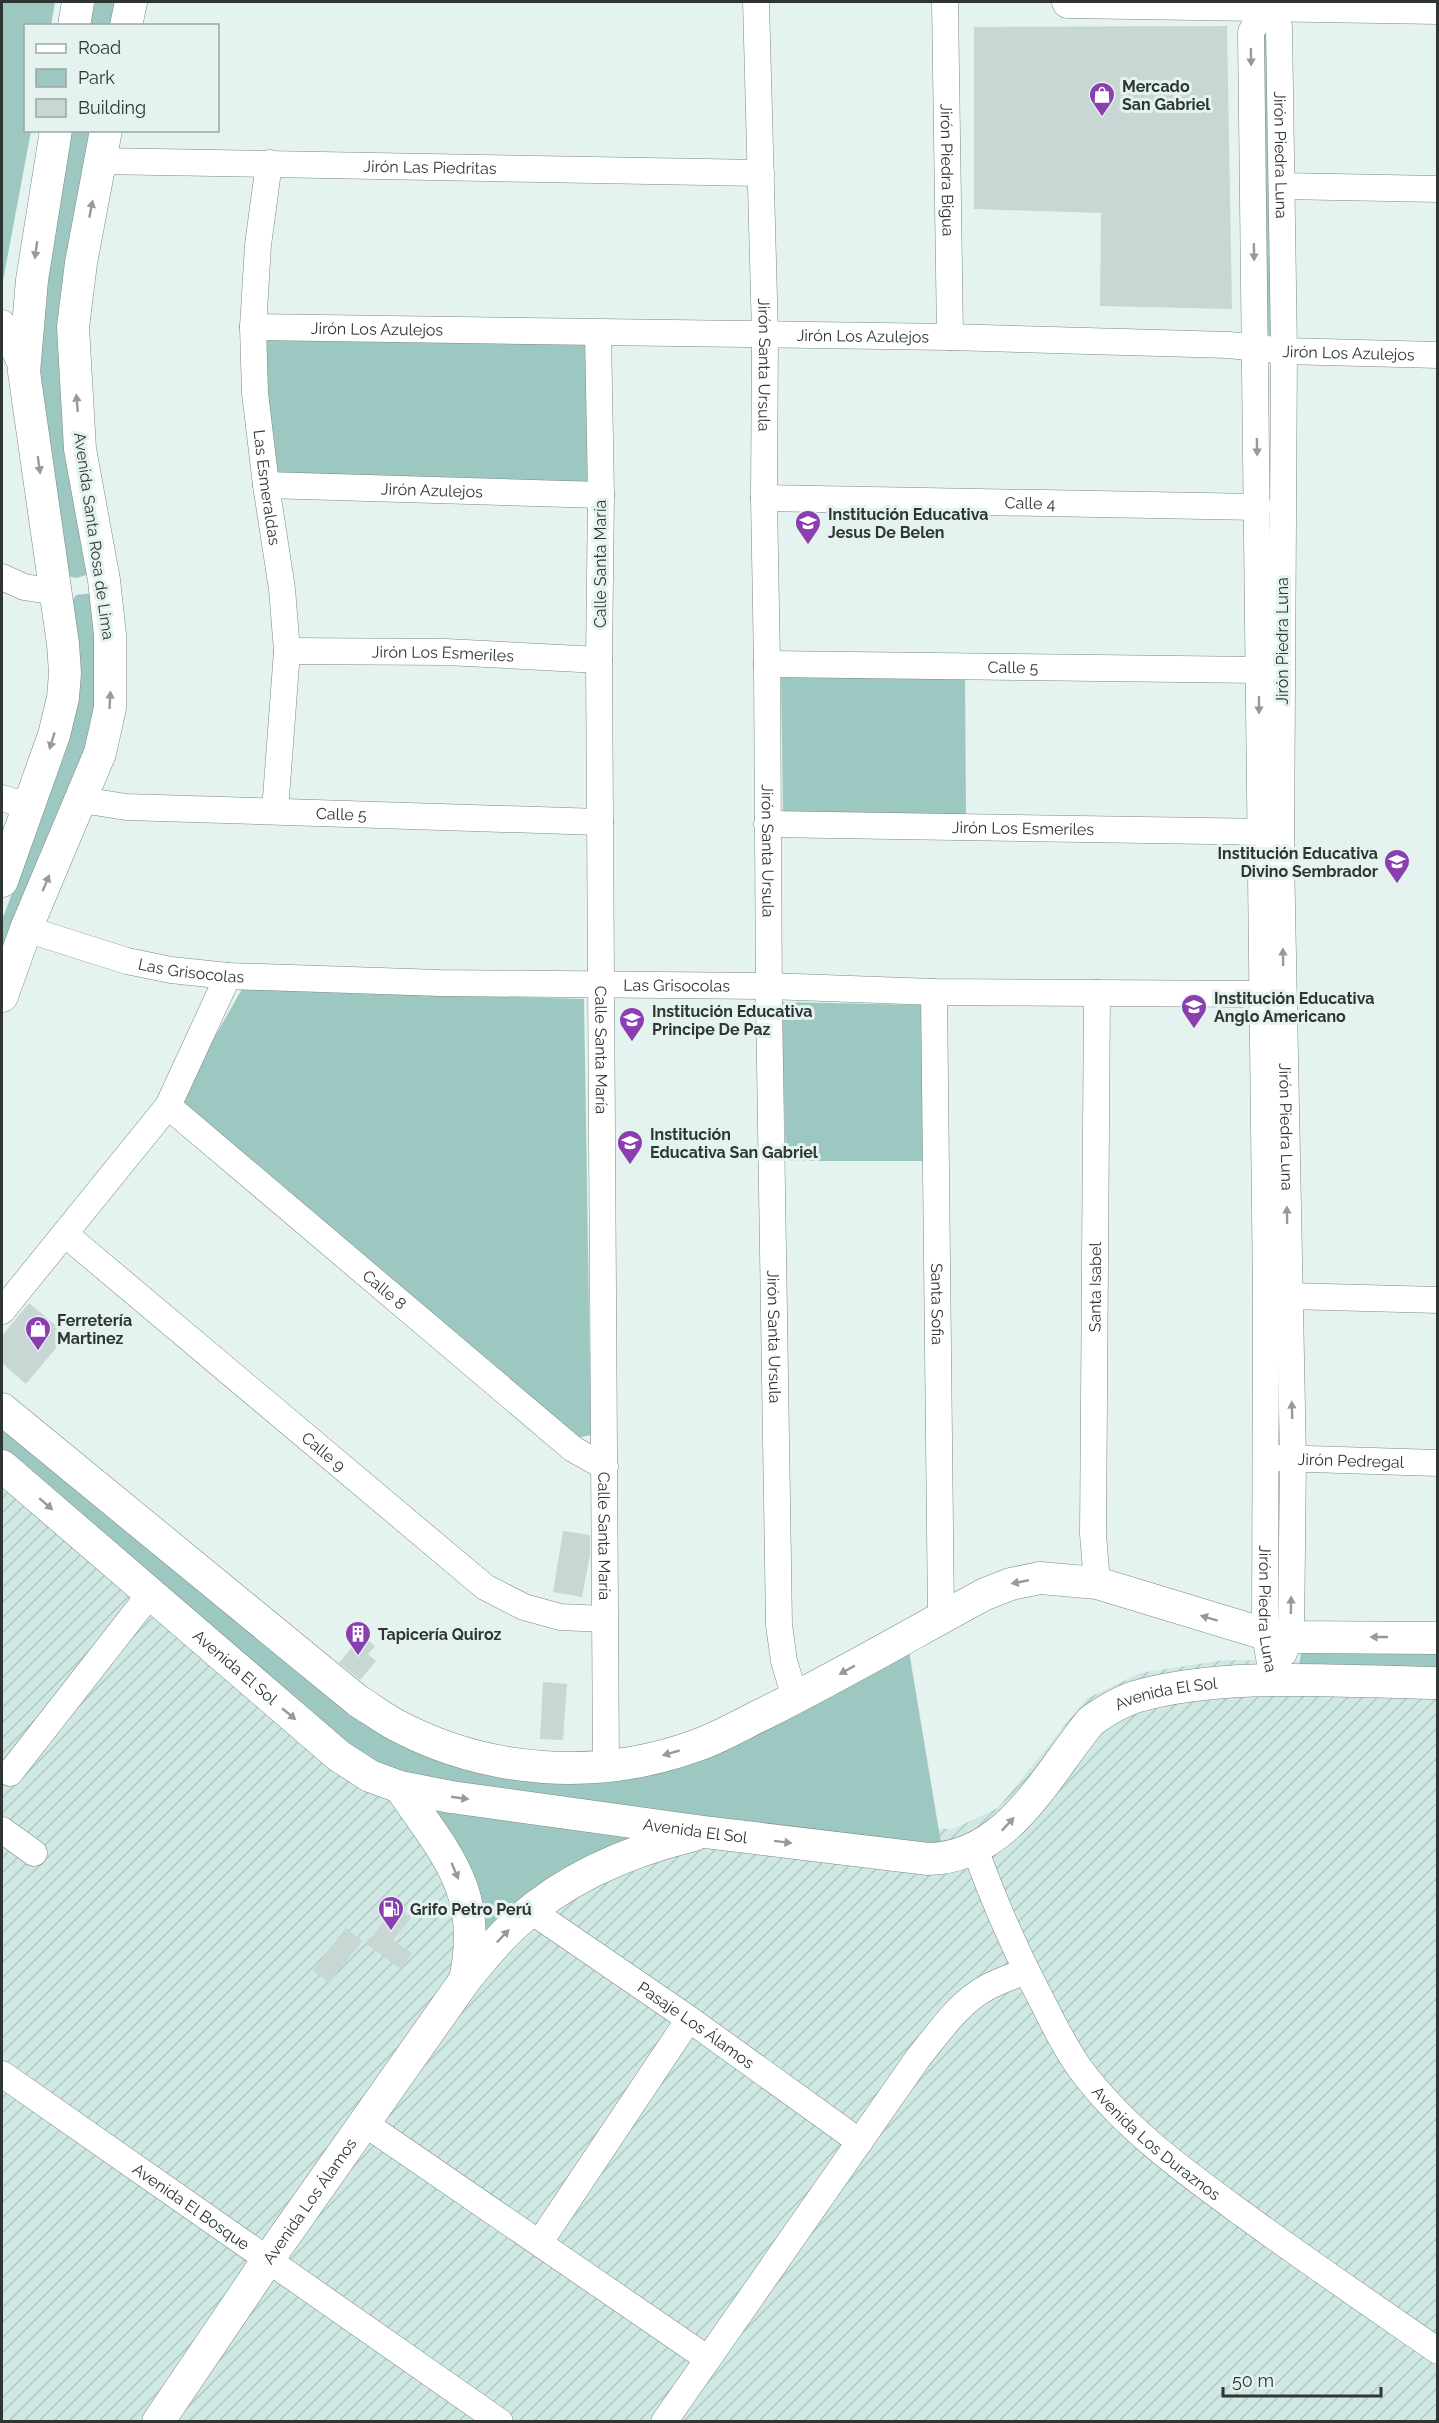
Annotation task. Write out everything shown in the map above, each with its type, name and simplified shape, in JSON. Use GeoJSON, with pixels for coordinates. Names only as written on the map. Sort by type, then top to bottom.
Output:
{"type":"FeatureCollection","features":[{"type":"Feature","properties":{"kind":"main road"},"geometry":{"type":"LineString","coordinates":[[74,24],[78,2]]}},
{"type":"Feature","properties":{"kind":"main road"},"geometry":{"type":"LineString","coordinates":[[126,24],[131,2]]}},
{"type":"Feature","properties":{"kind":"main road"},"geometry":{"type":"LineString","coordinates":[[1068,2],[1269,3],[1437,8]]}},
{"type":"Feature","properties":{"kind":"main road"},"geometry":{"type":"LineString","coordinates":[[2,881],[16,802],[54,735],[63,698],[65,673],[56,592],[24,372],[32,280],[56,132]]}},
{"type":"Feature","properties":{"kind":"main road","name":"Avenida Santa Rosa de Lima"},"geometry":{"type":"LineString","coordinates":[[2,996],[26,929],[100,753],[110,708],[110,634],[104,580],[80,448],[73,327],[81,263],[106,132]]}},
{"type":"Feature","properties":{"kind":"main road"},"geometry":{"type":"LineString","coordinates":[[56,592],[104,580]]}},
{"type":"Feature","properties":{"kind":"main road"},"geometry":{"type":"LineString","coordinates":[[2,1408],[358,1701],[396,1725],[432,1741],[475,1756],[517,1765],[567,1768],[606,1767],[651,1759],[697,1746],[795,1698],[985,1594],[1011,1584],[1040,1578],[1097,1583],[1278,1635],[1437,1638]]}},
{"type":"Feature","properties":{"kind":"main road","name":"Avenida El Sol"},"geometry":{"type":"LineString","coordinates":[[2,1466],[339,1756],[370,1776],[400,1787],[451,1797],[704,1832],[928,1859],[948,1858],[975,1849],[1005,1829],[1091,1721],[1109,1708],[1134,1698],[1167,1690],[1273,1681],[1437,1683]]}},
{"type":"Feature","properties":{"kind":"main road","name":"Avenida Los Álamos"},"geometry":{"type":"LineString","coordinates":[[400,1787],[441,1844],[452,1864],[468,1905],[471,1930],[470,1958],[465,1980]]}},
{"type":"Feature","properties":{"kind":"main road","name":"Avenida Los Álamos"},"geometry":{"type":"LineString","coordinates":[[158,2421],[267,2261],[465,1980],[500,1938],[530,1910],[597,1868],[671,1840],[704,1832]]}},
{"type":"Feature","properties":{"kind":"street","name":"Jirón Santa Ursula"},"geometry":{"type":"LineString","coordinates":[[756,2],[765,335],[768,986],[779,1625],[784,1661],[795,1698]]}},
{"type":"Feature","properties":{"kind":"street","name":"Jirón Piedra Bigua"},"geometry":{"type":"LineString","coordinates":[[945,2],[950,338]]}},
{"type":"Feature","properties":{"kind":"street","name":"Jirón Piedra Luna"},"geometry":{"type":"LineString","coordinates":[[1269,3],[1279,27],[1284,351],[1270,832],[1261,994],[1266,1458],[1278,1635]]}},
{"type":"Feature","properties":{"kind":"street","name":"Jirón Piedra Luna"},"geometry":{"type":"LineString","coordinates":[[1269,3],[1251,32],[1259,670],[1270,832],[1293,1459],[1273,1681]]}},
{"type":"Feature","properties":{"kind":"street","name":"Jirón Las Piedritas"},"geometry":{"type":"LineString","coordinates":[[100,161],[761,173]]}},
{"type":"Feature","properties":{"kind":"street","name":"Las Esmeraldas"},"geometry":{"type":"LineString","coordinates":[[269,163],[258,245],[253,327],[255,393],[282,589],[287,651],[275,811]]}},
{"type":"Feature","properties":{"kind":"street"},"geometry":{"type":"LineString","coordinates":[[1282,186],[1437,189]]}},
{"type":"Feature","properties":{"kind":"street"},"geometry":{"type":"LineString","coordinates":[[2,323],[24,372]]}},
{"type":"Feature","properties":{"kind":"street","name":"Jirón Los Azulejos"},"geometry":{"type":"LineString","coordinates":[[253,327],[950,338],[1256,346],[1284,351],[1437,355]]}},
{"type":"Feature","properties":{"kind":"street","name":"Calle Santa María"},"geometry":{"type":"LineString","coordinates":[[598,333],[601,495],[599,660],[606,1767]]}},
{"type":"Feature","properties":{"kind":"street","name":"Jirón Azulejos"},"geometry":{"type":"LineString","coordinates":[[266,485],[601,495]]}},
{"type":"Feature","properties":{"kind":"street","name":"Calle 4"},"geometry":{"type":"LineString","coordinates":[[764,498],[1258,507]]}},
{"type":"Feature","properties":{"kind":"street"},"geometry":{"type":"LineString","coordinates":[[2,577],[24,587],[56,592]]}},
{"type":"Feature","properties":{"kind":"street","name":"Jirón Los Esmeriles"},"geometry":{"type":"LineString","coordinates":[[287,651],[446,652],[599,660]]}},
{"type":"Feature","properties":{"kind":"street","name":"Calle 5"},"geometry":{"type":"LineString","coordinates":[[767,664],[1259,670]]}},
{"type":"Feature","properties":{"kind":"street","name":"Calle 5"},"geometry":{"type":"LineString","coordinates":[[82,800],[126,807],[600,822]]}},
{"type":"Feature","properties":{"kind":"street","name":"Jirón Los Esmeriles"},"geometry":{"type":"LineString","coordinates":[[767,824],[1270,832]]}},
{"type":"Feature","properties":{"kind":"street","name":"Las Grisocolas"},"geometry":{"type":"LineString","coordinates":[[26,929],[127,961],[171,970],[228,976],[440,983],[768,986],[934,992],[1261,994]]}},
{"type":"Feature","properties":{"kind":"street"},"geometry":{"type":"LineString","coordinates":[[2,1311],[168,1106],[228,976]]}},
{"type":"Feature","properties":{"kind":"street","name":"Santa Sofia"},"geometry":{"type":"LineString","coordinates":[[934,992],[941,1618]]}},
{"type":"Feature","properties":{"kind":"street","name":"Santa Isabel"},"geometry":{"type":"LineString","coordinates":[[1097,993],[1093,1522],[1097,1583]]}},
{"type":"Feature","properties":{"kind":"street","name":"Calle 8"},"geometry":{"type":"LineString","coordinates":[[168,1106],[573,1449],[605,1467]]}},
{"type":"Feature","properties":{"kind":"street","name":"Calle 9"},"geometry":{"type":"LineString","coordinates":[[65,1234],[485,1587],[524,1607],[560,1617],[604,1619]]}},
{"type":"Feature","properties":{"kind":"street"},"geometry":{"type":"LineString","coordinates":[[1288,1296],[1437,1300]]}},
{"type":"Feature","properties":{"kind":"street","name":"Jirón Pedregal"},"geometry":{"type":"LineString","coordinates":[[1266,1458],[1437,1463]]}},
{"type":"Feature","properties":{"kind":"street"},"geometry":{"type":"LineString","coordinates":[[10,1773],[150,1594]]}},
{"type":"Feature","properties":{"kind":"street"},"geometry":{"type":"LineString","coordinates":[[2,1830],[34,1853]]}},
{"type":"Feature","properties":{"kind":"street","name":"Avenida Los Duraznos"},"geometry":{"type":"LineString","coordinates":[[975,1849],[1002,1922],[1025,1971],[1058,2034],[1080,2069],[1103,2097],[1151,2144],[1189,2175],[1437,2351]]}},
{"type":"Feature","properties":{"kind":"street","name":"Pasaje Los Álamos"},"geometry":{"type":"LineString","coordinates":[[530,1910],[689,2019],[860,2142]]}},
{"type":"Feature","properties":{"kind":"street"},"geometry":{"type":"LineString","coordinates":[[664,2421],[918,2058],[961,2007],[985,1988],[1025,1971]]}},
{"type":"Feature","properties":{"kind":"street"},"geometry":{"type":"LineString","coordinates":[[540,2242],[689,2019]]}},
{"type":"Feature","properties":{"kind":"street","name":"Avenida El Bosque"},"geometry":{"type":"LineString","coordinates":[[2,2074],[267,2261],[500,2421]]}},
{"type":"Feature","properties":{"kind":"street"},"geometry":{"type":"LineString","coordinates":[[364,2123],[708,2359]]}},
{"type":"Feature","properties":{"kind":"shaded area"},"geometry":{"type":"Polygon","coordinates":[[[2,1439],[328,1709],[829,1827],[953,1829],[998,1808],[1086,1699],[1140,1673],[1223,1660],[1437,1662],[1437,2421],[2,2421],[2,1439]]]}},
{"type":"Feature","properties":{"kind":"green space"},"geometry":{"type":"Polygon","coordinates":[[[2,2],[55,2],[51,24],[24,24],[24,132],[31,132],[2,286],[2,2]]]}},
{"type":"Feature","properties":{"kind":"green space"},"geometry":{"type":"Polygon","coordinates":[[[95,2],[114,2],[118,10],[115,24],[90,24],[95,2]]]}},
{"type":"Feature","properties":{"kind":"green space"},"geometry":{"type":"Polygon","coordinates":[[[1268,26],[1272,338],[1267,333],[1263,32],[1268,26]]]}},
{"type":"Feature","properties":{"kind":"green space"},"geometry":{"type":"Polygon","coordinates":[[[69,132],[96,132],[83,205],[89,574],[77,578],[67,576],[40,392],[41,294],[69,132]]]}},
{"type":"Feature","properties":{"kind":"green space"},"geometry":{"type":"Polygon","coordinates":[[[256,337],[591,342],[592,486],[268,478],[256,337]]]}},
{"type":"Feature","properties":{"kind":"green space"},"geometry":{"type":"Polygon","coordinates":[[[92,593],[96,597],[98,724],[2,964],[2,920],[64,756],[71,721],[70,604],[76,595],[92,593]]]}},
{"type":"Feature","properties":{"kind":"green space"},"geometry":{"type":"Polygon","coordinates":[[[781,673],[965,676],[966,816],[783,815],[781,673]]]}},
{"type":"Feature","properties":{"kind":"green space"},"geometry":{"type":"Polygon","coordinates":[[[242,989],[584,999],[591,1435],[577,1438],[177,1103],[242,989]]]}},
{"type":"Feature","properties":{"kind":"green space"},"geometry":{"type":"Polygon","coordinates":[[[781,1002],[922,1005],[923,1161],[786,1161],[781,1002]]]}},
{"type":"Feature","properties":{"kind":"green space"},"geometry":{"type":"Polygon","coordinates":[[[2,1419],[358,1713],[581,1779],[909,1651],[941,1843],[931,1853],[593,1808],[376,1767],[2,1454],[2,1419]]]}},
{"type":"Feature","properties":{"kind":"green space"},"geometry":{"type":"Polygon","coordinates":[[[1437,1648],[1437,1678],[1299,1667],[1301,1652],[1437,1648]]]}},
{"type":"Feature","properties":{"kind":"green space"},"geometry":{"type":"Polygon","coordinates":[[[432,1805],[648,1833],[483,1946],[432,1805]]]}},
{"type":"Feature","properties":{"kind":"building","name":"Mercado San Gabriel"},"geometry":{"type":"Polygon","coordinates":[[[1227,26],[1232,309],[1100,306],[1101,213],[974,209],[974,27],[1227,26]]]}},
{"type":"Feature","properties":{"kind":"building"},"geometry":{"type":"Polygon","coordinates":[[[29,1303],[67,1335],[26,1384],[2,1363],[2,1336],[29,1303]]]}},
{"type":"Feature","properties":{"kind":"building"},"geometry":{"type":"Polygon","coordinates":[[[563,1531],[590,1535],[590,1555],[582,1597],[553,1592],[563,1531]]]}},
{"type":"Feature","properties":{"kind":"building","name":"Tapicería Quiroz"},"geometry":{"type":"Polygon","coordinates":[[[362,1635],[375,1646],[368,1654],[376,1661],[360,1680],[339,1663],[362,1635]]]}},
{"type":"Feature","properties":{"kind":"building"},"geometry":{"type":"Polygon","coordinates":[[[543,1682],[567,1684],[563,1740],[540,1739],[543,1682]]]}},
{"type":"Feature","properties":{"kind":"building"},"geometry":{"type":"Polygon","coordinates":[[[396,1907],[411,1918],[393,1940],[412,1953],[401,1969],[366,1944],[396,1907]]]}},
{"type":"Feature","properties":{"kind":"building"},"geometry":{"type":"Polygon","coordinates":[[[346,1928],[362,1941],[329,1983],[313,1970],[346,1928]]]}},
{"type":"Feature","properties":{"kind":"place","name":"Mercado San Gabriel"},"geometry":{"type":"Point","coordinates":[1102,118]}},
{"type":"Feature","properties":{"kind":"place","name":"Institución Educativa Jesus De Belen"},"geometry":{"type":"Point","coordinates":[808,546]}},
{"type":"Feature","properties":{"kind":"place","name":"Institución Educativa Divino Sembrador"},"geometry":{"type":"Point","coordinates":[1397,885]}},
{"type":"Feature","properties":{"kind":"place","name":"Institución Educativa Anglo Americano"},"geometry":{"type":"Point","coordinates":[1194,1030]}},
{"type":"Feature","properties":{"kind":"place","name":"Institución Educativa Principe De Paz"},"geometry":{"type":"Point","coordinates":[632,1043]}},
{"type":"Feature","properties":{"kind":"place","name":"Institución Educativa San Gabriel"},"geometry":{"type":"Point","coordinates":[630,1166]}},
{"type":"Feature","properties":{"kind":"place","name":"Ferretería Martinez"},"geometry":{"type":"Point","coordinates":[38,1352]}},
{"type":"Feature","properties":{"kind":"place","name":"Tapicería Quiroz"},"geometry":{"type":"Point","coordinates":[358,1657]}},
{"type":"Feature","properties":{"kind":"place","name":"Grifo Petro Perú"},"geometry":{"type":"Point","coordinates":[391,1932]}}]}
